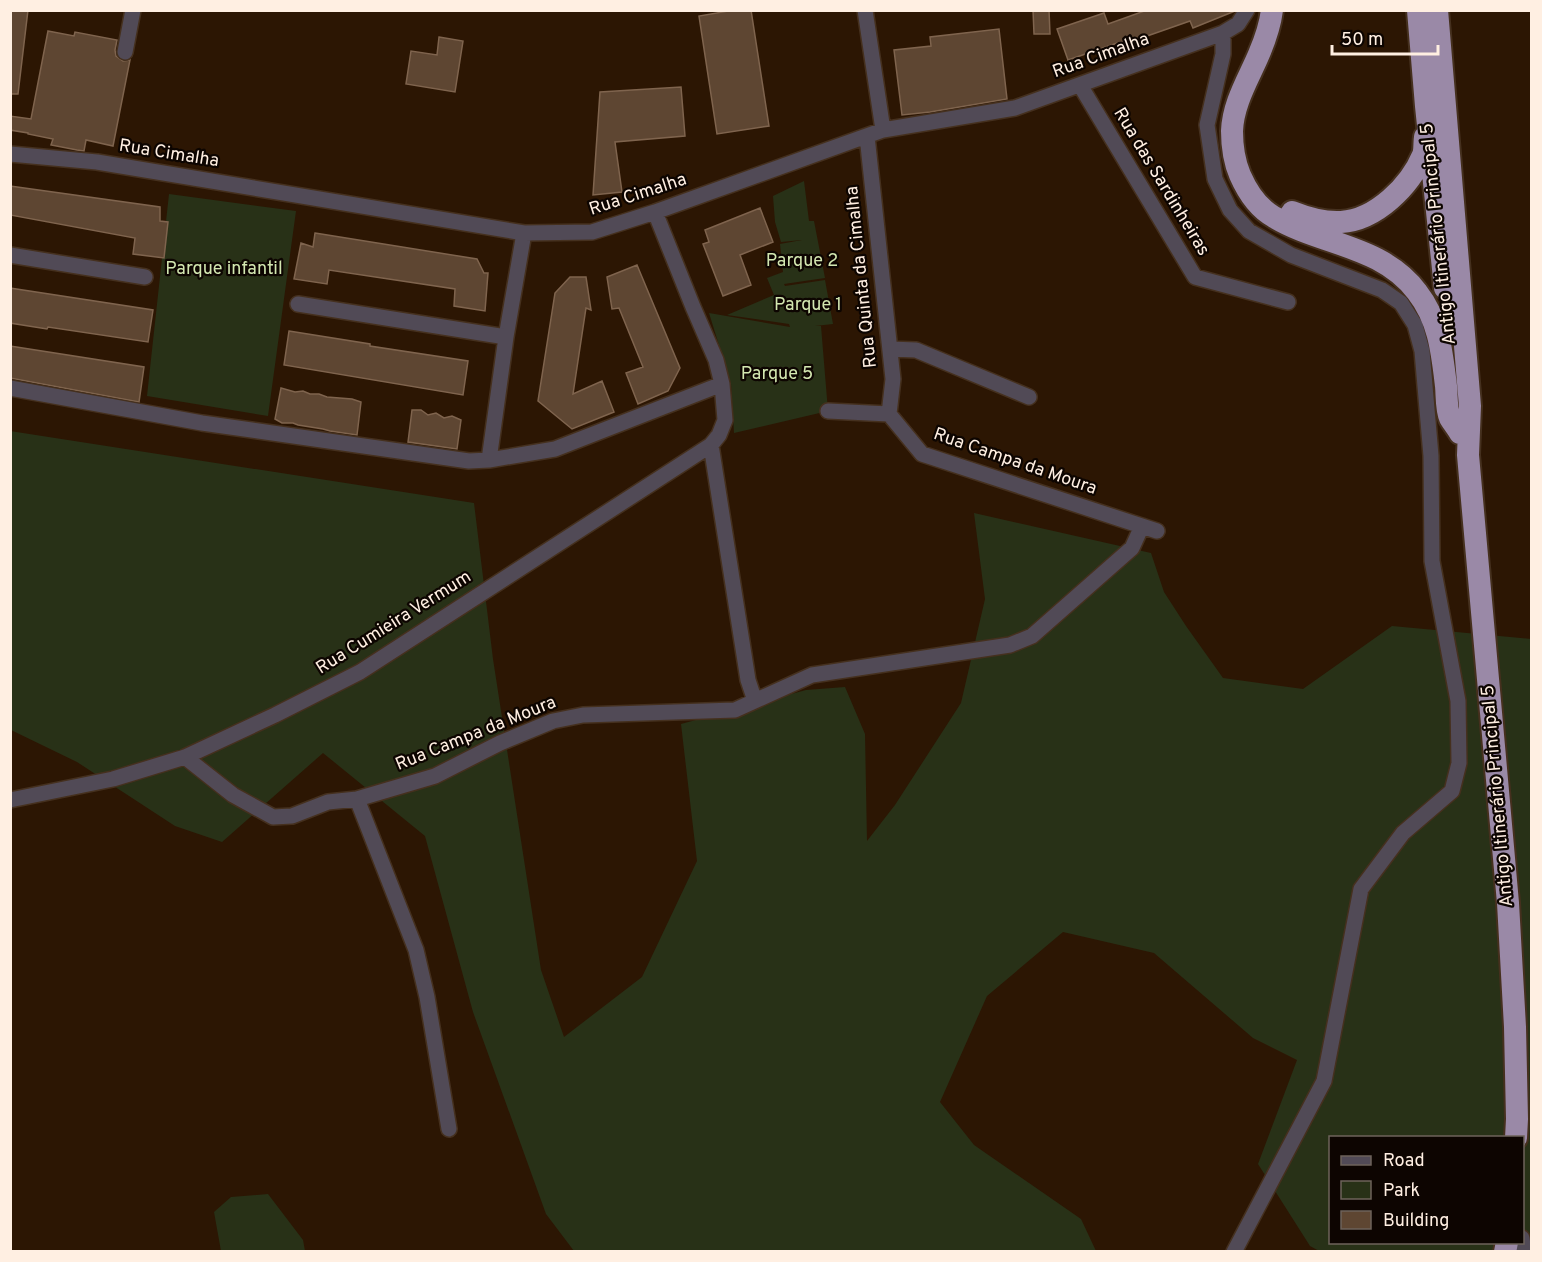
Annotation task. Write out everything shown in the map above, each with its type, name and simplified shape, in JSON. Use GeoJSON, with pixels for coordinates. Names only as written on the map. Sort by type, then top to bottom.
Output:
{"type":"FeatureCollection","features":[{"type":"Feature","properties":{"kind":"highway"},"geometry":{"type":"LineString","coordinates":[[1272,10],[1270,24],[1260,52],[1237,104],[1232,129],[1237,168],[1244,185],[1254,200],[1272,216],[1292,226],[1373,256],[1391,266],[1416,290],[1426,304],[1440,341],[1449,416],[1460,433]]}},
{"type":"Feature","properties":{"kind":"highway"},"geometry":{"type":"LineString","coordinates":[[1287,10],[1277,42],[1250,104],[1245,136],[1250,165],[1255,178],[1280,206],[1306,218],[1342,222],[1363,216],[1383,206],[1393,199],[1407,182],[1424,154],[1426,106]]}},
{"type":"Feature","properties":{"kind":"highway","name":"Antigo Itinerário Principal 5"},"geometry":{"type":"LineString","coordinates":[[1418,10],[1460,433],[1468,455]]}},
{"type":"Feature","properties":{"kind":"highway","name":"Antigo Itinerário Principal 5"},"geometry":{"type":"LineString","coordinates":[[1437,10],[1470,406],[1468,455],[1509,903],[1515,1027],[1516,1136]]}},
{"type":"Feature","properties":{"kind":"street"},"geometry":{"type":"LineString","coordinates":[[125,52],[133,10]]}},
{"type":"Feature","properties":{"kind":"street"},"geometry":{"type":"LineString","coordinates":[[865,10],[883,130]]}},
{"type":"Feature","properties":{"kind":"street","name":"Rua Cimalha"},"geometry":{"type":"LineString","coordinates":[[10,154],[97,162],[524,233],[592,232],[655,212],[883,130],[1015,108],[1223,33],[1238,24],[1246,10]]}},
{"type":"Feature","properties":{"kind":"street"},"geometry":{"type":"LineString","coordinates":[[1223,33],[1223,54],[1207,125],[1215,179],[1230,210],[1249,231],[1291,255],[1382,290],[1401,303],[1415,325],[1422,351],[1431,456],[1432,561],[1458,701],[1459,763],[1452,791],[1402,833],[1361,890],[1324,1081],[1234,1251]]}},
{"type":"Feature","properties":{"kind":"street","name":"Rua das Sardinheiras"},"geometry":{"type":"LineString","coordinates":[[1080,85],[1195,277],[1288,302]]}},
{"type":"Feature","properties":{"kind":"street","name":"Rua Quinta da Cimalha"},"geometry":{"type":"LineString","coordinates":[[867,136],[893,379],[889,414]]}},
{"type":"Feature","properties":{"kind":"street","name":"Rua Cumieira Vermum"},"geometry":{"type":"LineString","coordinates":[[10,800],[113,779],[185,757],[360,672],[711,445],[719,435],[725,420],[722,384],[716,360],[655,212]]}},
{"type":"Feature","properties":{"kind":"street"},"geometry":{"type":"LineString","coordinates":[[489,460],[506,337],[524,233]]}},
{"type":"Feature","properties":{"kind":"street"},"geometry":{"type":"LineString","coordinates":[[10,255],[145,277]]}},
{"type":"Feature","properties":{"kind":"street"},"geometry":{"type":"LineString","coordinates":[[298,304],[506,337]]}},
{"type":"Feature","properties":{"kind":"street"},"geometry":{"type":"LineString","coordinates":[[890,349],[916,350],[1029,397]]}},
{"type":"Feature","properties":{"kind":"street"},"geometry":{"type":"LineString","coordinates":[[10,388],[202,423],[469,461],[555,449],[722,384]]}},
{"type":"Feature","properties":{"kind":"street"},"geometry":{"type":"LineString","coordinates":[[828,411],[889,414]]}},
{"type":"Feature","properties":{"kind":"street","name":"Rua Campa da Moura"},"geometry":{"type":"LineString","coordinates":[[889,414],[922,454],[1157,531]]}},
{"type":"Feature","properties":{"kind":"street"},"geometry":{"type":"LineString","coordinates":[[711,445],[748,680],[755,700]]}},
{"type":"Feature","properties":{"kind":"street","name":"Rua Campa da Moura"},"geometry":{"type":"LineString","coordinates":[[185,757],[233,795],[273,817],[292,816],[328,802],[357,799],[435,776],[500,743],[553,720],[583,715],[735,710],[812,675],[1010,645],[1032,636],[1132,548],[1142,526]]}},
{"type":"Feature","properties":{"kind":"street"},"geometry":{"type":"LineString","coordinates":[[357,799],[416,950],[427,997],[449,1129]]}},
{"type":"Feature","properties":{"kind":"green space"},"geometry":{"type":"Polygon","coordinates":[[[804,181],[809,221],[814,221],[825,278],[784,284],[785,286],[825,280],[833,324],[815,326],[821,326],[828,411],[734,433],[731,384],[709,313],[790,327],[789,324],[727,315],[774,295],[767,278],[783,272],[780,244],[802,240],[781,242],[775,222],[773,196],[804,181]]]}},
{"type":"Feature","properties":{"kind":"green space","name":"Parque infantil"},"geometry":{"type":"Polygon","coordinates":[[[169,194],[296,211],[268,416],[147,396],[169,194]]]}},
{"type":"Feature","properties":{"kind":"green space"},"geometry":{"type":"Polygon","coordinates":[[[10,431],[474,503],[493,659],[541,970],[564,1037],[642,977],[697,861],[681,724],[806,690],[845,687],[865,734],[867,841],[895,805],[961,703],[985,599],[974,513],[1151,553],[1164,592],[1223,678],[1303,689],[1392,626],[1531,639],[1531,1251],[1321,1252],[1310,1246],[1258,1164],[1297,1060],[1253,1038],[1154,953],[1063,932],[987,996],[940,1102],[974,1145],[1081,1219],[1096,1251],[574,1251],[546,1214],[473,1012],[425,836],[323,753],[222,842],[175,826],[77,762],[11,730],[10,431]]]}},
{"type":"Feature","properties":{"kind":"green space"},"geometry":{"type":"Polygon","coordinates":[[[268,1194],[303,1240],[305,1251],[221,1251],[214,1212],[231,1197],[268,1194]]]}},
{"type":"Feature","properties":{"kind":"building"},"geometry":{"type":"Polygon","coordinates":[[[10,10],[28,10],[18,94],[10,94],[10,10]]]}},
{"type":"Feature","properties":{"kind":"building"},"geometry":{"type":"Polygon","coordinates":[[[734,10],[751,10],[769,126],[717,134],[699,16],[734,10]]]}},
{"type":"Feature","properties":{"kind":"building"},"geometry":{"type":"Polygon","coordinates":[[[1033,10],[1049,10],[1050,34],[1034,34],[1033,10]]]}},
{"type":"Feature","properties":{"kind":"building"},"geometry":{"type":"Polygon","coordinates":[[[1147,10],[1235,11],[1193,28],[1190,21],[1068,60],[1057,29],[1104,13],[1108,24],[1147,10]]]}},
{"type":"Feature","properties":{"kind":"building"},"geometry":{"type":"Polygon","coordinates":[[[999,29],[1007,99],[902,115],[894,50],[931,46],[930,37],[999,29]]]}},
{"type":"Feature","properties":{"kind":"building"},"geometry":{"type":"Polygon","coordinates":[[[48,31],[74,36],[75,32],[117,40],[116,56],[123,61],[130,60],[113,146],[86,140],[84,151],[77,150],[51,145],[53,139],[10,130],[10,116],[31,119],[48,31]]]}},
{"type":"Feature","properties":{"kind":"building"},"geometry":{"type":"Polygon","coordinates":[[[439,37],[463,41],[455,92],[406,84],[411,51],[437,55],[439,37]]]}},
{"type":"Feature","properties":{"kind":"building"},"geometry":{"type":"Polygon","coordinates":[[[681,87],[685,136],[615,142],[622,192],[593,195],[600,92],[681,87]]]}},
{"type":"Feature","properties":{"kind":"building"},"geometry":{"type":"Polygon","coordinates":[[[10,186],[160,207],[160,221],[168,222],[164,258],[133,254],[135,238],[10,215],[10,186]]]}},
{"type":"Feature","properties":{"kind":"building"},"geometry":{"type":"Polygon","coordinates":[[[760,208],[773,242],[740,255],[751,285],[723,296],[703,244],[709,242],[705,230],[760,208]]]}},
{"type":"Feature","properties":{"kind":"building"},"geometry":{"type":"Polygon","coordinates":[[[315,233],[477,259],[484,273],[488,273],[485,311],[454,306],[455,289],[329,270],[327,284],[294,279],[301,243],[313,247],[315,233]]]}},
{"type":"Feature","properties":{"kind":"building"},"geometry":{"type":"Polygon","coordinates":[[[637,265],[680,368],[668,391],[638,404],[626,373],[643,367],[619,308],[612,309],[607,277],[637,265]]]}},
{"type":"Feature","properties":{"kind":"building"},"geometry":{"type":"Polygon","coordinates":[[[570,277],[586,277],[591,310],[586,308],[573,394],[602,381],[614,412],[572,429],[538,401],[555,293],[570,277]]]}},
{"type":"Feature","properties":{"kind":"building"},"geometry":{"type":"Polygon","coordinates":[[[10,288],[153,310],[148,342],[10,323],[10,288]]]}},
{"type":"Feature","properties":{"kind":"building"},"geometry":{"type":"Polygon","coordinates":[[[289,331],[468,361],[463,395],[284,365],[289,331]]]}},
{"type":"Feature","properties":{"kind":"building"},"geometry":{"type":"Polygon","coordinates":[[[10,346],[144,367],[139,402],[10,378],[10,346]]]}},
{"type":"Feature","properties":{"kind":"building"},"geometry":{"type":"Polygon","coordinates":[[[281,388],[361,402],[357,435],[282,423],[275,419],[281,388]]]}},
{"type":"Feature","properties":{"kind":"building"},"geometry":{"type":"Polygon","coordinates":[[[412,410],[421,410],[428,415],[436,413],[444,418],[452,416],[461,420],[457,449],[408,442],[412,410]]]}},
{"type":"Feature","properties":{"kind":"park label","name":"Parque 2"},"geometry":{"type":"Point","coordinates":[802,261]}},
{"type":"Feature","properties":{"kind":"park label","name":"Parque 1"},"geometry":{"type":"Point","coordinates":[808,305]}},
{"type":"Feature","properties":{"kind":"park label","name":"Parque 5"},"geometry":{"type":"Point","coordinates":[777,374]}}]}
